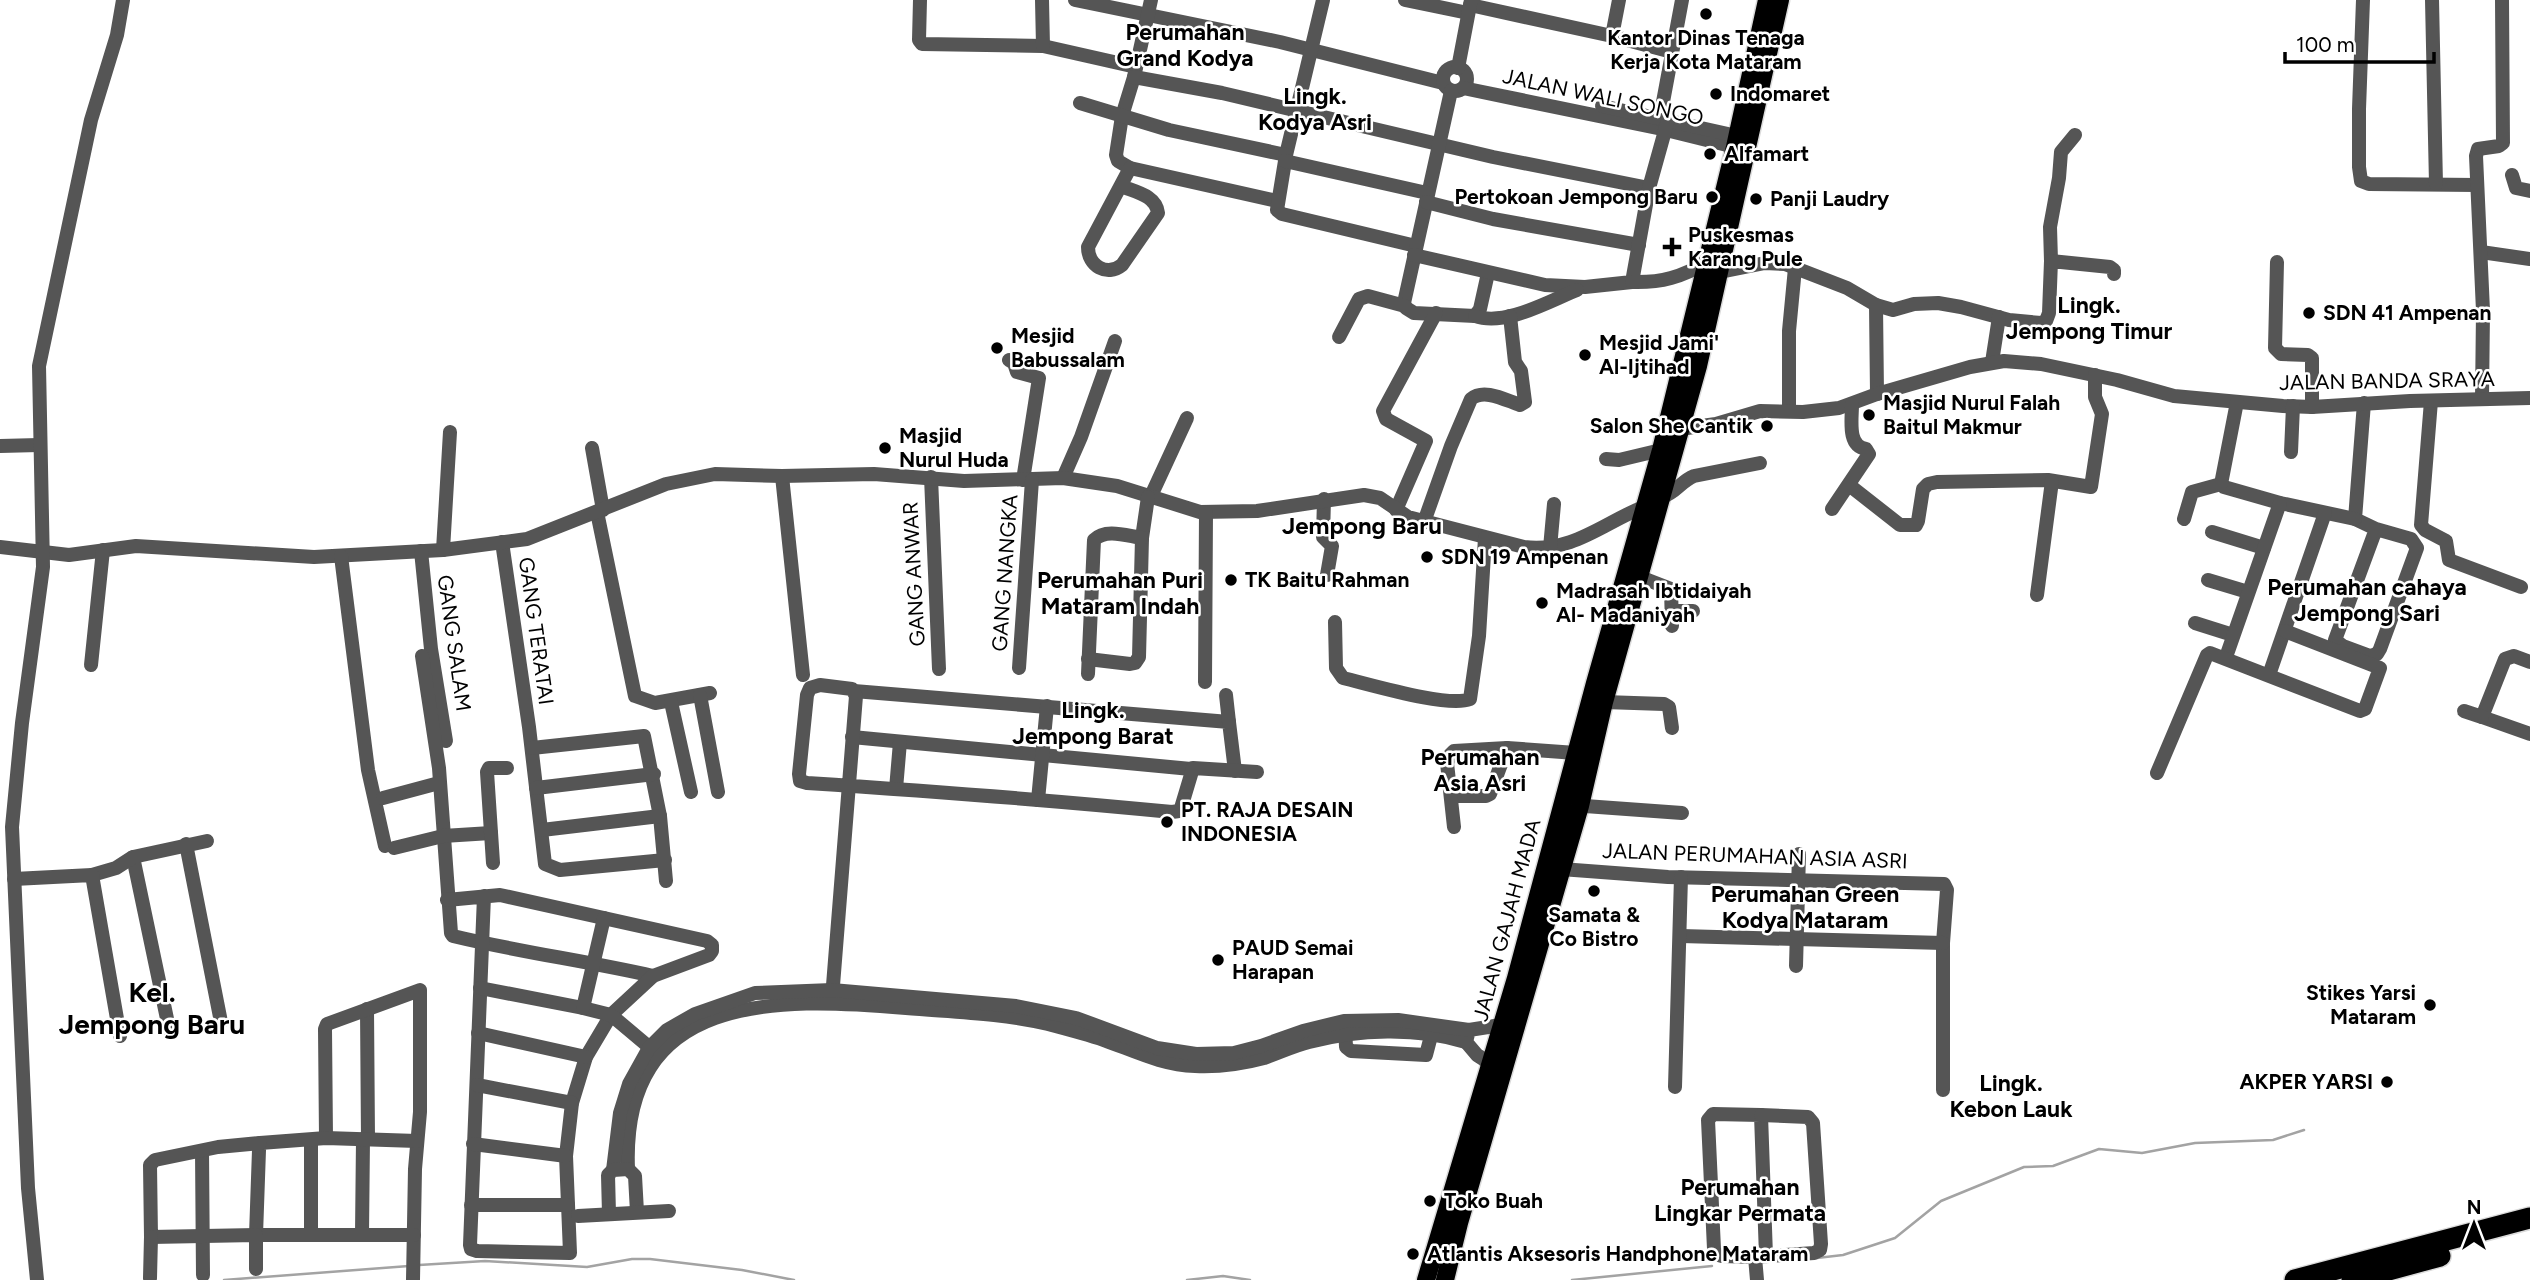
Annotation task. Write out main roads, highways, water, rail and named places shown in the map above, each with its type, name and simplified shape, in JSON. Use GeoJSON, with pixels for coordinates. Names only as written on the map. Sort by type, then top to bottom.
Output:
{"type":"FeatureCollection","features":[{"type":"Feature","properties":{"kind":"highway"},"geometry":{"type":"LineString","coordinates":[[2295,1280],[2530,1219]]}},
{"type":"Feature","properties":{"kind":"highway"},"geometry":{"type":"LineString","coordinates":[[2352,1280],[2530,1231]]}},
{"type":"Feature","properties":{"kind":"main road","name":"JALAN GAJAH MADA"},"geometry":{"type":"LineString","coordinates":[[1426,1280],[1491,1064],[1504,1037],[1561,869],[1576,753],[1662,497],[1680,429],[1691,364],[1756,77],[1767,0]]}},
{"type":"Feature","properties":{"kind":"main road","name":"JALAN GAJAH MADA"},"geometry":{"type":"LineString","coordinates":[[1728,204],[1736,141],[1780,0]]}},
{"type":"Feature","properties":{"kind":"main road","name":"JALAN GAJAH MADA"},"geometry":{"type":"LineString","coordinates":[[1446,1280],[1504,1037],[1604,702],[1639,566],[1646,506],[1661,450],[1691,364]]}},
{"type":"Feature","properties":{"kind":"waterway"},"geometry":{"type":"LineString","coordinates":[[1817,1258],[1843,1255],[1895,1238],[1941,1201],[2024,1167],[2053,1166],[2099,1149],[2142,1153],[2195,1143],[2273,1140],[2304,1130]]}},
{"type":"Feature","properties":{"kind":"waterway"},"geometry":{"type":"LineString","coordinates":[[419,1265],[485,1261],[587,1267],[632,1259],[650,1259],[742,1270],[794,1280]]}},
{"type":"Feature","properties":{"kind":"waterway"},"geometry":{"type":"LineString","coordinates":[[224,1280],[409,1266]]}},
{"type":"Feature","properties":{"kind":"waterway"},"geometry":{"type":"LineString","coordinates":[[1572,1280],[1712,1266]]}},
{"type":"Feature","properties":{"kind":"waterway"},"geometry":{"type":"LineString","coordinates":[[1187,1280],[1223,1276],[1250,1280]]}},
{"type":"Feature","properties":{"kind":"place","name":"Kantor Dinas Tenaga Kerja Kota Mataram"},"geometry":{"type":"Point","coordinates":[1706,14]}},
{"type":"Feature","properties":{"kind":"place","name":"Indomaret"},"geometry":{"type":"Point","coordinates":[1716,94]}},
{"type":"Feature","properties":{"kind":"place","name":"Alfamart"},"geometry":{"type":"Point","coordinates":[1710,154]}},
{"type":"Feature","properties":{"kind":"place","name":"Pertokoan Jempong Baru"},"geometry":{"type":"Point","coordinates":[1712,197]}},
{"type":"Feature","properties":{"kind":"place","name":"Panji Laudry"},"geometry":{"type":"Point","coordinates":[1756,199]}},
{"type":"Feature","properties":{"kind":"place","name":"Puskesmas Karang Pule"},"geometry":{"type":"Point","coordinates":[1672,247]}},
{"type":"Feature","properties":{"kind":"place","name":"SDN 41 Ampenan"},"geometry":{"type":"Point","coordinates":[2309,313]}},
{"type":"Feature","properties":{"kind":"place","name":"Mesjid Babussalam"},"geometry":{"type":"Point","coordinates":[997,348]}},
{"type":"Feature","properties":{"kind":"place","name":"Mesjid Jami' Al-Ijtihad"},"geometry":{"type":"Point","coordinates":[1585,355]}},
{"type":"Feature","properties":{"kind":"place","name":"Masjid Nurul Falah Baitul Makmur"},"geometry":{"type":"Point","coordinates":[1869,415]}},
{"type":"Feature","properties":{"kind":"place","name":"Salon She Cantik"},"geometry":{"type":"Point","coordinates":[1767,426]}},
{"type":"Feature","properties":{"kind":"place","name":"Masjid Nurul Huda"},"geometry":{"type":"Point","coordinates":[885,448]}},
{"type":"Feature","properties":{"kind":"place","name":"SDN 19 Ampenan"},"geometry":{"type":"Point","coordinates":[1427,557]}},
{"type":"Feature","properties":{"kind":"place","name":"TK Baitu Rahman"},"geometry":{"type":"Point","coordinates":[1231,580]}},
{"type":"Feature","properties":{"kind":"place","name":"Madrasah Ibtidaiyah Al- Madaniyah"},"geometry":{"type":"Point","coordinates":[1542,603]}},
{"type":"Feature","properties":{"kind":"place","name":"PT. RAJA DESAIN INDONESIA"},"geometry":{"type":"Point","coordinates":[1167,822]}},
{"type":"Feature","properties":{"kind":"place","name":"Samata & Co Bistro"},"geometry":{"type":"Point","coordinates":[1594,891]}},
{"type":"Feature","properties":{"kind":"place","name":"PAUD Semai Harapan"},"geometry":{"type":"Point","coordinates":[1218,960]}},
{"type":"Feature","properties":{"kind":"place","name":"Stikes Yarsi Mataram"},"geometry":{"type":"Point","coordinates":[2430,1005]}},
{"type":"Feature","properties":{"kind":"place","name":"AKPER YARSI"},"geometry":{"type":"Point","coordinates":[2387,1082]}},
{"type":"Feature","properties":{"kind":"place","name":"Toko Buah"},"geometry":{"type":"Point","coordinates":[1430,1201]}},
{"type":"Feature","properties":{"kind":"place","name":"Atlantis Aksesoris Handphone Mataram"},"geometry":{"type":"Point","coordinates":[1413,1254]}},
{"type":"Feature","properties":{"kind":"district","name":"Perumahan Grand Kodya"},"geometry":{"type":"Point","coordinates":[1185,45]}},
{"type":"Feature","properties":{"kind":"district","name":"Lingk. Kodya Asri"},"geometry":{"type":"Point","coordinates":[1315,109]}},
{"type":"Feature","properties":{"kind":"district","name":"Lingk. Jempong Timur"},"geometry":{"type":"Point","coordinates":[2089,318]}},
{"type":"Feature","properties":{"kind":"district","name":"Jempong Baru"},"geometry":{"type":"Point","coordinates":[1362,526]}},
{"type":"Feature","properties":{"kind":"district","name":"Perumahan Puri Mataram Indah"},"geometry":{"type":"Point","coordinates":[1120,593]}},
{"type":"Feature","properties":{"kind":"district","name":"Perumahan cahaya Jempong Sari"},"geometry":{"type":"Point","coordinates":[2367,600]}},
{"type":"Feature","properties":{"kind":"district","name":"Lingk. Jempong Barat"},"geometry":{"type":"Point","coordinates":[1093,723]}},
{"type":"Feature","properties":{"kind":"district","name":"Perumahan Asia Asri"},"geometry":{"type":"Point","coordinates":[1480,770]}},
{"type":"Feature","properties":{"kind":"district","name":"Perumahan Green Kodya Mataram"},"geometry":{"type":"Point","coordinates":[1805,907]}},
{"type":"Feature","properties":{"kind":"district","name":"Kel. Jempong Baru"},"geometry":{"type":"Point","coordinates":[152,1008]}},
{"type":"Feature","properties":{"kind":"district","name":"Lingk. Kebon Lauk"},"geometry":{"type":"Point","coordinates":[2011,1096]}},
{"type":"Feature","properties":{"kind":"district","name":"Perumahan Lingkar Permata"},"geometry":{"type":"Point","coordinates":[1740,1200]}}]}
